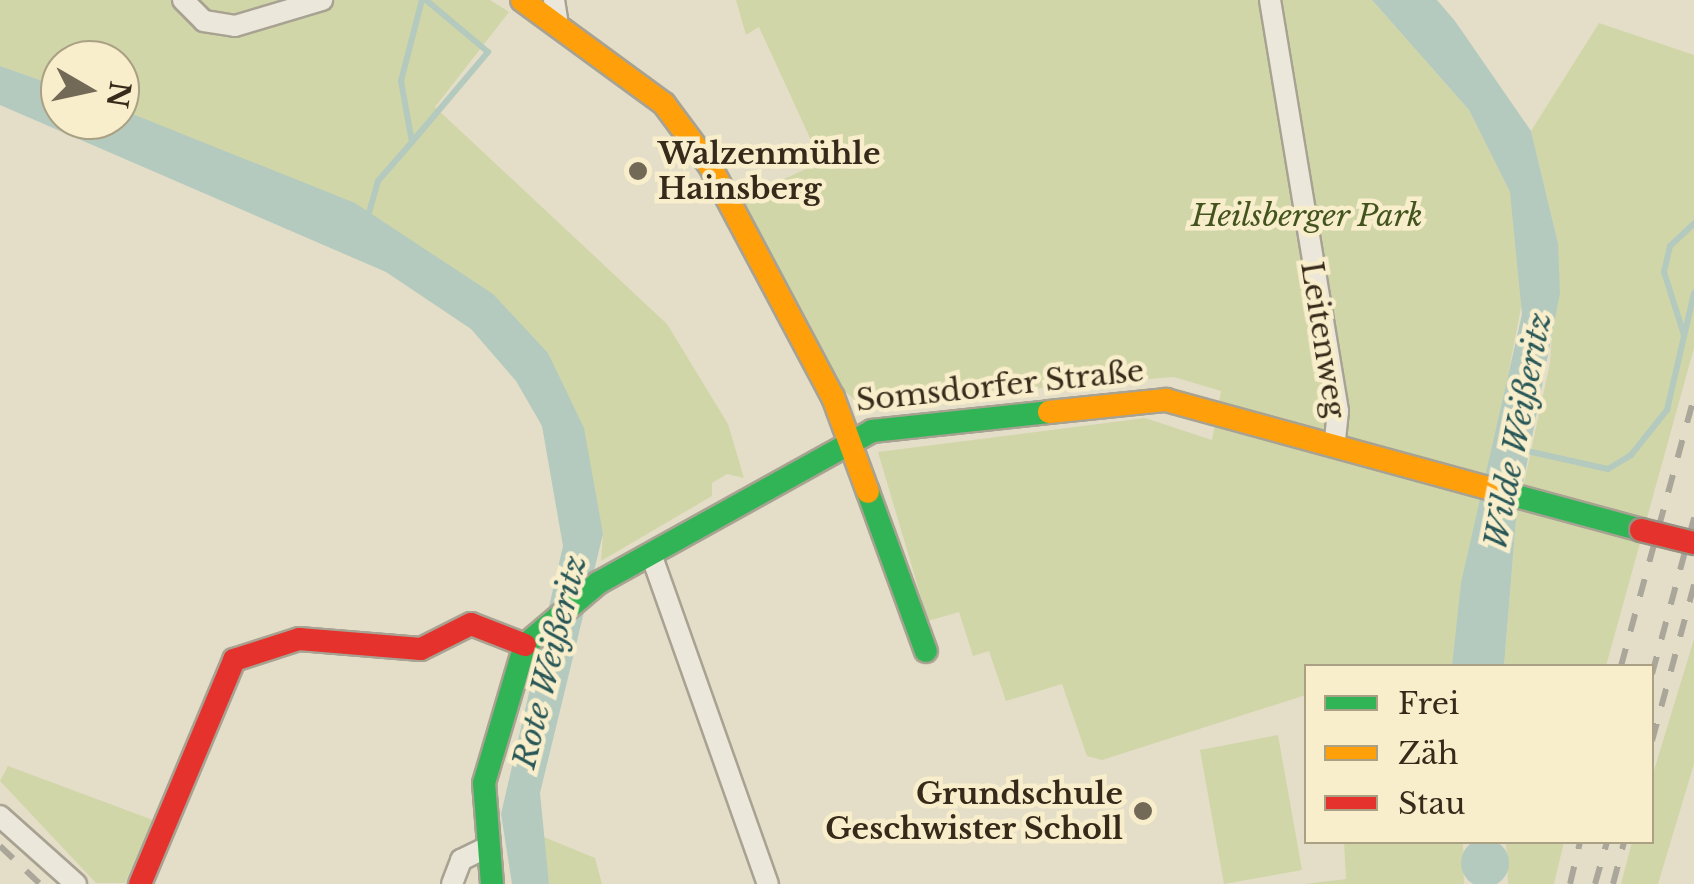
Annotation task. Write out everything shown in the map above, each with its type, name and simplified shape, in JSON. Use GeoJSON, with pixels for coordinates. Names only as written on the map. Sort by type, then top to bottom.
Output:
{"type":"FeatureCollection","features":[{"type":"Feature","properties":{"kind":"street"},"geometry":{"type":"LineString","coordinates":[[183,0],[204,21],[235,26],[322,0]]}},
{"type":"Feature","properties":{"kind":"street","name":"Somsdorfer Straße"},"geometry":{"type":"LineString","coordinates":[[522,0],[555,10],[664,104],[695,143],[850,438],[1136,397],[1335,442],[1694,544]]}},
{"type":"Feature","properties":{"kind":"street","name":"Leitenweg"},"geometry":{"type":"LineString","coordinates":[[1270,0],[1340,422],[1335,442]]}},
{"type":"Feature","properties":{"kind":"street"},"geometry":{"type":"LineString","coordinates":[[492,884],[484,849],[492,737],[525,644],[543,624],[598,583],[850,438],[926,651]]}},
{"type":"Feature","properties":{"kind":"street"},"geometry":{"type":"LineString","coordinates":[[651,554],[768,884]]}},
{"type":"Feature","properties":{"kind":"street"},"geometry":{"type":"LineString","coordinates":[[140,884],[234,660],[268,642],[299,639],[421,649],[471,624],[525,644]]}},
{"type":"Feature","properties":{"kind":"street"},"geometry":{"type":"LineString","coordinates":[[0,816],[76,884]]}},
{"type":"Feature","properties":{"kind":"street"},"geometry":{"type":"LineString","coordinates":[[452,884],[461,860],[484,849]]}},
{"type":"Feature","properties":{"kind":"green space"},"geometry":{"type":"Polygon","coordinates":[[[0,0],[490,0],[509,12],[435,107],[667,324],[728,424],[744,478],[727,474],[712,483],[712,496],[601,561],[603,534],[548,353],[140,120],[140,40],[40,40],[40,80],[0,66],[0,0]]]}},
{"type":"Feature","properties":{"kind":"green space","name":"Heilsberger Park"},"geometry":{"type":"Polygon","coordinates":[[[736,0],[1372,0],[1469,110],[1510,192],[1525,287],[1452,664],[1304,664],[1304,696],[1102,760],[1087,756],[1062,684],[1006,701],[989,651],[973,656],[959,612],[928,621],[878,452],[1145,418],[1212,440],[1221,391],[1174,377],[859,403],[842,389],[740,199],[821,162],[759,27],[746,35],[736,0]]]}},
{"type":"Feature","properties":{"kind":"green space"},"geometry":{"type":"Polygon","coordinates":[[[1599,23],[1694,55],[1694,348],[1607,664],[1504,664],[1516,520],[1550,363],[1558,243],[1531,131],[1599,23]]]}},
{"type":"Feature","properties":{"kind":"green space"},"geometry":{"type":"Polygon","coordinates":[[[1694,639],[1694,764],[1658,884],[1621,884],[1631,844],[1654,844],[1654,770],[1694,639]]]}},
{"type":"Feature","properties":{"kind":"green space"},"geometry":{"type":"Polygon","coordinates":[[[1278,735],[1302,870],[1224,884],[1200,750],[1278,735]]]}},
{"type":"Feature","properties":{"kind":"green space"},"geometry":{"type":"Polygon","coordinates":[[[8,766],[153,820],[125,883],[96,883],[0,781],[8,766]]]}},
{"type":"Feature","properties":{"kind":"green space"},"geometry":{"type":"Polygon","coordinates":[[[539,835],[595,858],[602,884],[549,884],[539,835]]]}},
{"type":"Feature","properties":{"kind":"green space"},"geometry":{"type":"Polygon","coordinates":[[[1344,844],[1463,844],[1464,884],[1304,884],[1346,879],[1344,844]]]}},
{"type":"Feature","properties":{"kind":"green space"},"geometry":{"type":"Polygon","coordinates":[[[1506,844],[1564,844],[1554,884],[1508,884],[1506,844]]]}},
{"type":"Feature","properties":{"kind":"water","name":"Wilde Weißeritz"},"geometry":{"type":"Polygon","coordinates":[[[1372,0],[1437,0],[1455,21],[1531,131],[1558,243],[1560,293],[1516,520],[1504,664],[1452,664],[1461,583],[1522,314],[1510,192],[1469,110],[1372,0]]]}},
{"type":"Feature","properties":{"kind":"water"},"geometry":{"type":"Polygon","coordinates":[[[0,66],[40,80],[40,122],[0,105],[0,66]]]}},
{"type":"Feature","properties":{"kind":"water","name":"Rote Weißeritz"},"geometry":{"type":"Polygon","coordinates":[[[140,117],[355,203],[493,294],[548,353],[584,428],[603,534],[540,793],[549,884],[512,884],[501,814],[563,546],[542,426],[516,381],[471,329],[386,272],[81,140],[140,140],[140,117]]]}},
{"type":"Feature","properties":{"kind":"water"},"geometry":{"type":"Polygon","coordinates":[[[1471,844],[1499,844],[1508,854],[1508,872],[1495,885],[1475,885],[1462,872],[1462,854],[1471,844]]]}},
{"type":"Feature","properties":{"kind":"waterway"},"geometry":{"type":"LineString","coordinates":[[367,220],[378,181],[412,142],[401,81],[422,0]]}},
{"type":"Feature","properties":{"kind":"waterway"},"geometry":{"type":"LineString","coordinates":[[412,142],[488,52],[426,0]]}},
{"type":"Feature","properties":{"kind":"waterway"},"geometry":{"type":"LineString","coordinates":[[1684,335],[1664,272],[1670,246],[1694,224]]}},
{"type":"Feature","properties":{"kind":"waterway","name":"Wilde Weißeritz"},"geometry":{"type":"LineString","coordinates":[[1522,450],[1608,469],[1631,455],[1667,410],[1694,293]]}},
{"type":"Feature","properties":{"kind":"railway"},"geometry":{"type":"LineString","coordinates":[[1622,664],[1694,398]]}},
{"type":"Feature","properties":{"kind":"railway"},"geometry":{"type":"LineString","coordinates":[[1654,667],[1694,518]]}},
{"type":"Feature","properties":{"kind":"railway"},"geometry":{"type":"LineString","coordinates":[[1654,734],[1694,585]]}},
{"type":"Feature","properties":{"kind":"railway"},"geometry":{"type":"LineString","coordinates":[[1570,884],[1580,844]]}},
{"type":"Feature","properties":{"kind":"railway"},"geometry":{"type":"LineString","coordinates":[[1595,884],[1606,844]]}},
{"type":"Feature","properties":{"kind":"railway"},"geometry":{"type":"LineString","coordinates":[[1613,884],[1623,844]]}},
{"type":"Feature","properties":{"kind":"railway"},"geometry":{"type":"LineString","coordinates":[[0,846],[40,884]]}},
{"type":"Feature","properties":{"kind":"traffic: fast"},"geometry":{"type":"LineString","coordinates":[[492,884],[484,783],[525,645],[598,583],[872,431],[1049,412]]}},
{"type":"Feature","properties":{"kind":"traffic: fast"},"geometry":{"type":"LineString","coordinates":[[1494,490],[1641,530]]}},
{"type":"Feature","properties":{"kind":"traffic: fast"},"geometry":{"type":"LineString","coordinates":[[868,492],[926,651]]}},
{"type":"Feature","properties":{"kind":"traffic: slow"},"geometry":{"type":"LineString","coordinates":[[522,0],[664,104],[710,166],[833,397],[868,492]]}},
{"type":"Feature","properties":{"kind":"traffic: slow"},"geometry":{"type":"LineString","coordinates":[[1049,412],[1166,400],[1494,490]]}},
{"type":"Feature","properties":{"kind":"traffic: jam"},"geometry":{"type":"LineString","coordinates":[[1641,530],[1694,543]]}},
{"type":"Feature","properties":{"kind":"traffic: jam"},"geometry":{"type":"LineString","coordinates":[[140,884],[234,660],[299,639],[421,649],[471,624],[525,645]]}},
{"type":"Feature","properties":{"kind":"place","name":"Walzenmühle Hainsberg"},"geometry":{"type":"Point","coordinates":[638,171]}},
{"type":"Feature","properties":{"kind":"place","name":"Grundschule Geschwister Scholl"},"geometry":{"type":"Point","coordinates":[1143,811]}}]}
